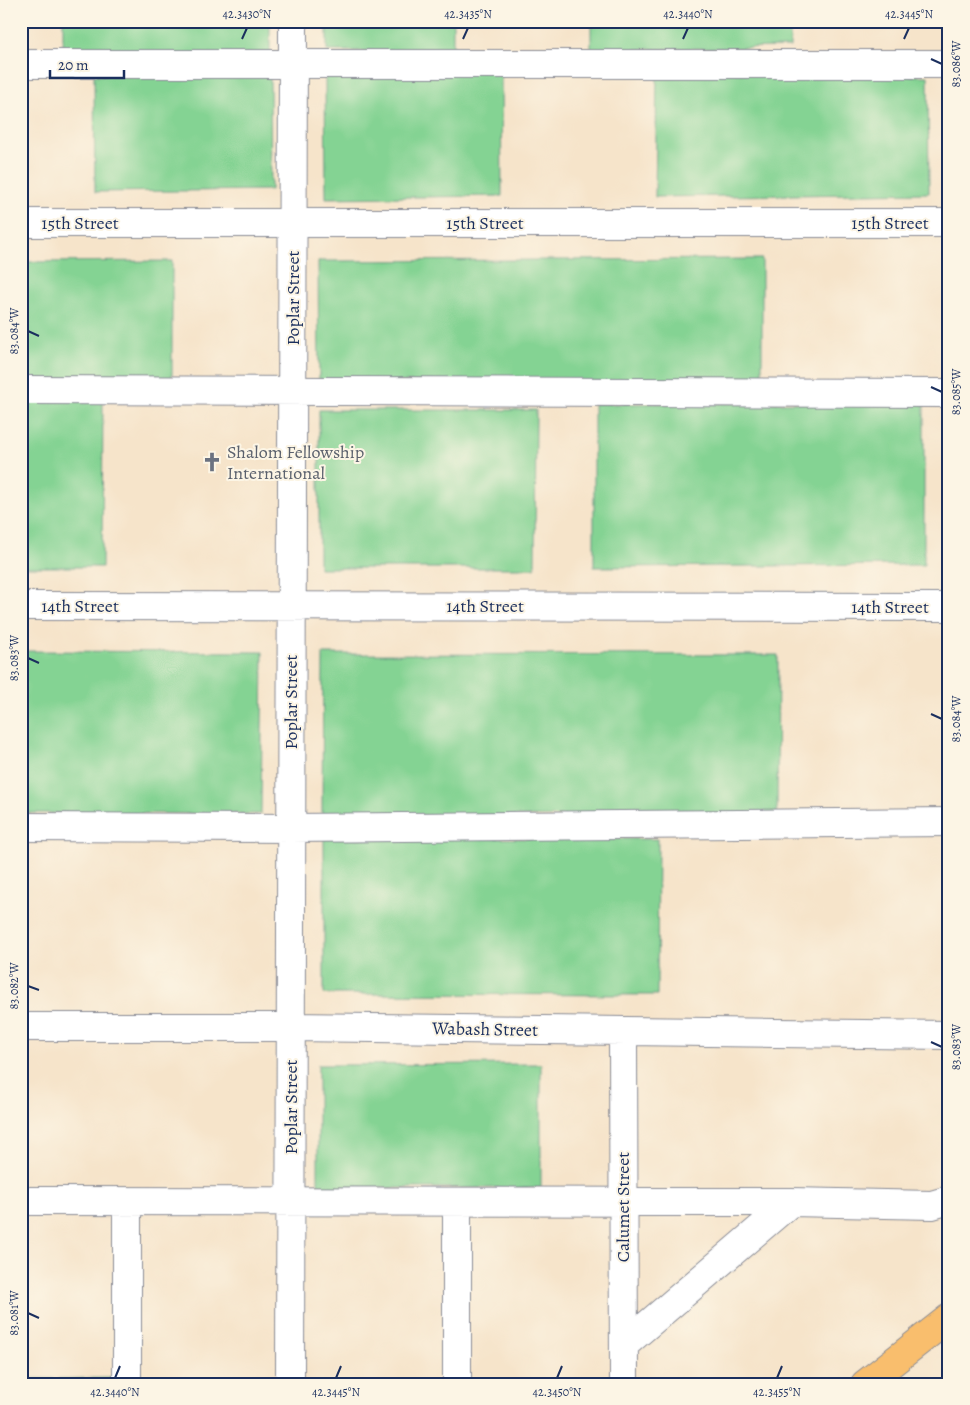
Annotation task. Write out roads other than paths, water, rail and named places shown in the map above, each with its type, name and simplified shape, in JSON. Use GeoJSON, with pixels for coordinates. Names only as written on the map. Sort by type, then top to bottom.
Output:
{"type":"FeatureCollection","features":[{"type":"Feature","properties":{"kind":"main road"},"geometry":{"type":"LineString","coordinates":[[865,1384],[949,1318]]}},
{"type":"Feature","properties":{"kind":"street","name":"Poplar Street"},"geometry":{"type":"LineString","coordinates":[[290,1384],[293,21]]}},
{"type":"Feature","properties":{"kind":"street"},"geometry":{"type":"LineString","coordinates":[[21,64],[949,64]]}},
{"type":"Feature","properties":{"kind":"street","name":"15th Street"},"geometry":{"type":"LineString","coordinates":[[21,223],[949,222]]}},
{"type":"Feature","properties":{"kind":"street"},"geometry":{"type":"LineString","coordinates":[[21,390],[949,393]]}},
{"type":"Feature","properties":{"kind":"street","name":"14th Street"},"geometry":{"type":"LineString","coordinates":[[21,606],[949,607]]}},
{"type":"Feature","properties":{"kind":"street"},"geometry":{"type":"LineString","coordinates":[[21,827],[291,828],[949,822]]}},
{"type":"Feature","properties":{"kind":"street","name":"Wabash Street"},"geometry":{"type":"LineString","coordinates":[[21,1027],[291,1027],[949,1035]]}},
{"type":"Feature","properties":{"kind":"street","name":"Calumet Street"},"geometry":{"type":"LineString","coordinates":[[623,1030],[624,1384]]}},
{"type":"Feature","properties":{"kind":"street"},"geometry":{"type":"LineString","coordinates":[[21,1201],[790,1202],[932,1205],[949,1200]]}},
{"type":"Feature","properties":{"kind":"street"},"geometry":{"type":"LineString","coordinates":[[127,1202],[127,1384]]}},
{"type":"Feature","properties":{"kind":"street"},"geometry":{"type":"LineString","coordinates":[[456,1202],[457,1384]]}},
{"type":"Feature","properties":{"kind":"street"},"geometry":{"type":"LineString","coordinates":[[624,1345],[790,1202]]}},
{"type":"Feature","properties":{"kind":"place","name":"Shalom Fellowship International"},"geometry":{"type":"Point","coordinates":[212,462]}}]}
